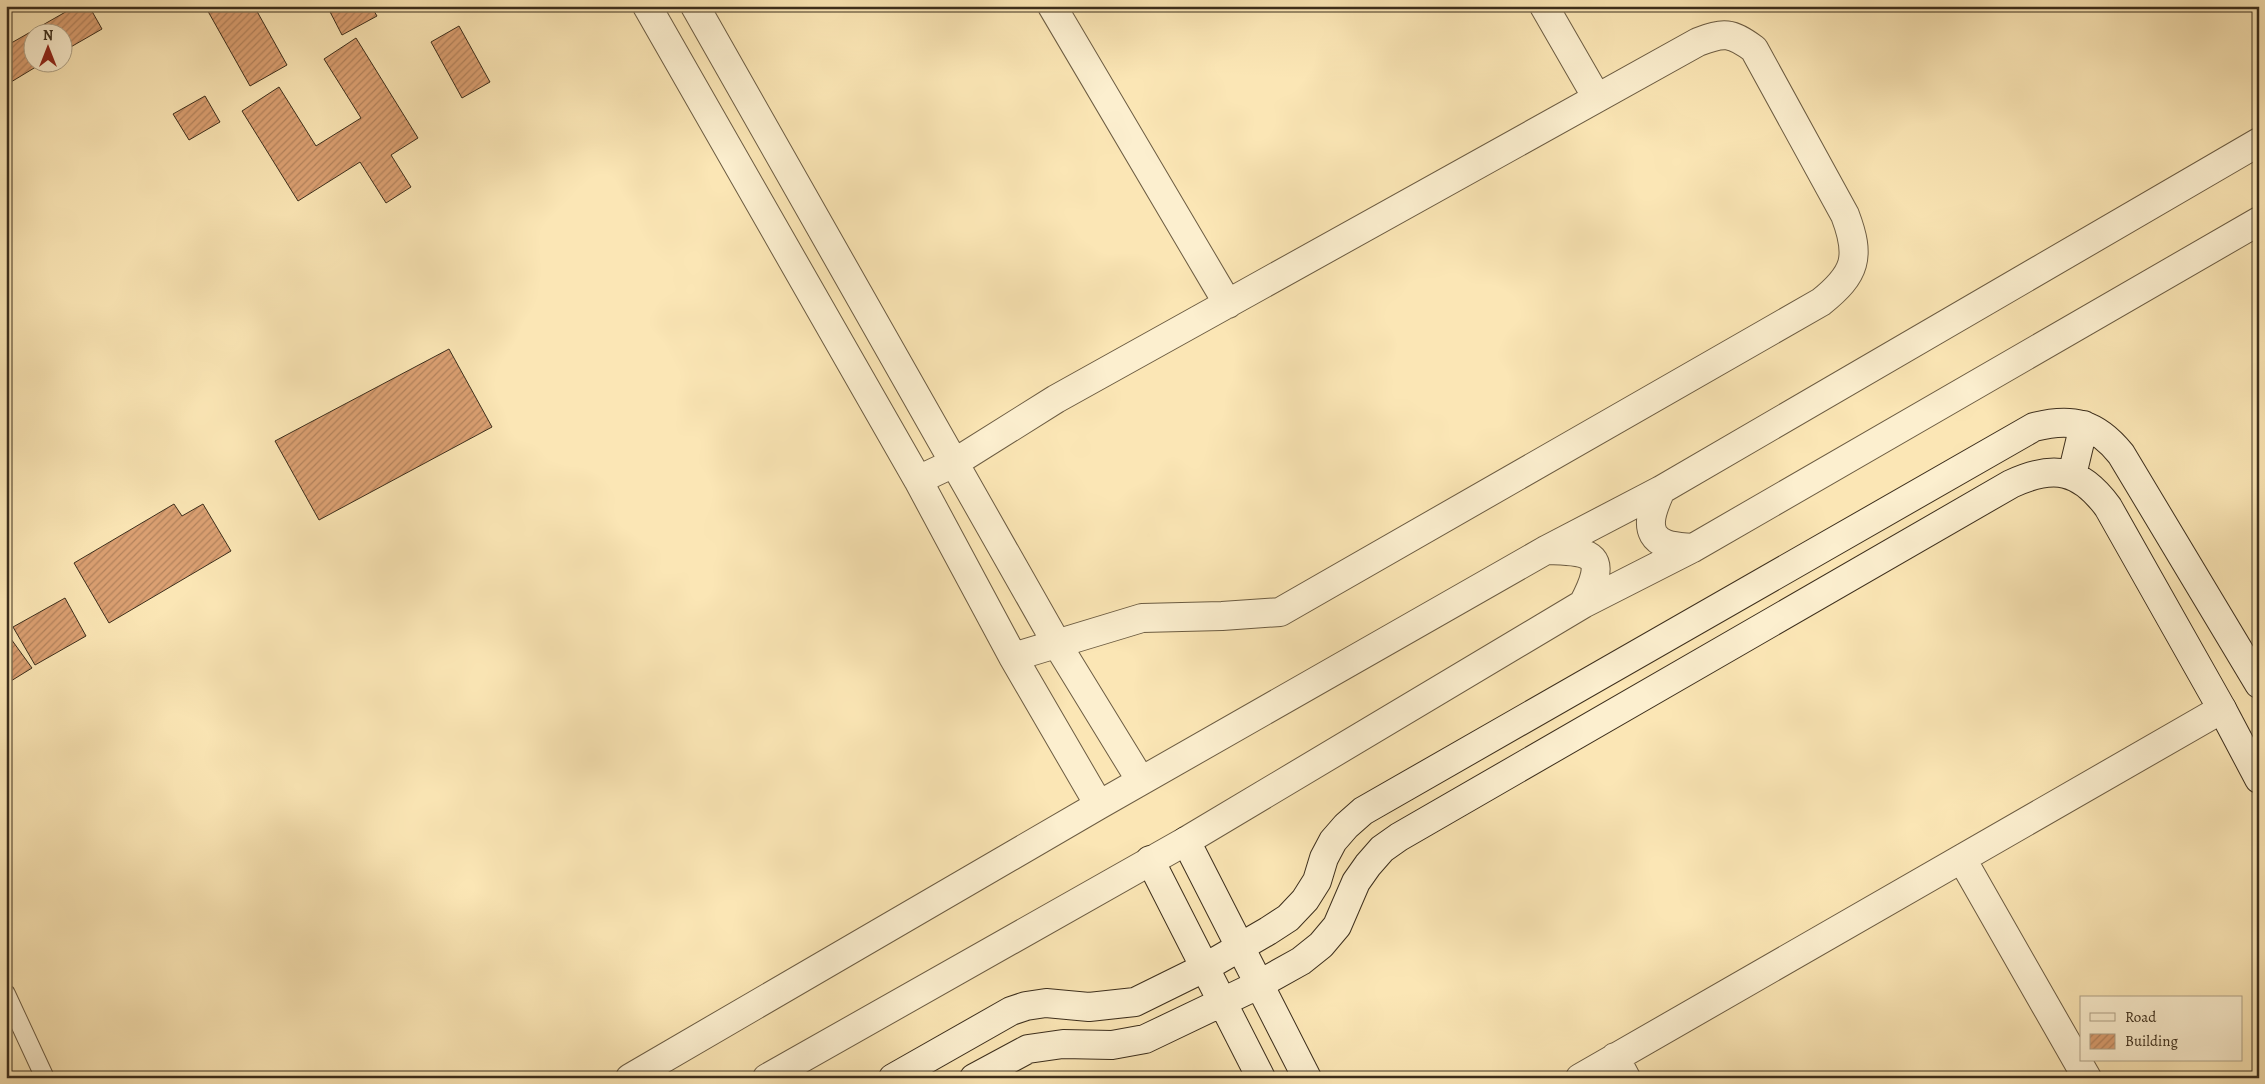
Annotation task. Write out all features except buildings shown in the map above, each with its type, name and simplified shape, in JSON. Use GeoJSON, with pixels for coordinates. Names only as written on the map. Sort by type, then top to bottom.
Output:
{"type":"FeatureCollection","features":[{"type":"Feature","properties":{"kind":"street"},"geometry":{"type":"LineString","coordinates":[[647,6],[918,480],[1013,658],[1099,805]]}},
{"type":"Feature","properties":{"kind":"street"},"geometry":{"type":"LineString","coordinates":[[695,6],[1057,644],[1141,781]]}},
{"type":"Feature","properties":{"kind":"street"},"geometry":{"type":"LineString","coordinates":[[1052,6],[1228,304]]}},
{"type":"Feature","properties":{"kind":"street"},"geometry":{"type":"LineString","coordinates":[[1544,6],[1597,98]]}},
{"type":"Feature","properties":{"kind":"street"},"geometry":{"type":"LineString","coordinates":[[918,480],[954,463],[1056,400],[1597,98],[1698,42],[1717,35],[1738,37],[1754,49],[1845,215],[1854,239],[1853,264],[1841,286],[1821,302],[1280,612],[1142,618],[1013,658]]}},
{"type":"Feature","properties":{"kind":"street"},"geometry":{"type":"LineString","coordinates":[[630,1078],[700,1039],[1099,805],[1546,550],[1661,490],[2259,142]]}},
{"type":"Feature","properties":{"kind":"street"},"geometry":{"type":"LineString","coordinates":[[767,1078],[1186,840],[1583,604],[1693,548],[2259,221]]}},
{"type":"Feature","properties":{"kind":"street"},"geometry":{"type":"LineString","coordinates":[[893,1078],[1011,1011],[1026,1006],[1046,1003],[1089,1007],[1134,1002],[1204,968],[1288,918],[1305,900],[1317,880],[1324,858],[1333,841],[1363,811],[2034,427],[2067,422],[2084,425],[2098,432],[2111,442],[2121,454],[2259,684]]}},
{"type":"Feature","properties":{"kind":"street"},"geometry":{"type":"LineString","coordinates":[[2072,475],[2084,425]]}},
{"type":"Feature","properties":{"kind":"street"},"geometry":{"type":"LineString","coordinates":[[974,1078],[1028,1049],[1063,1044],[1112,1045],[1144,1040],[1258,985],[1301,961],[1321,945],[1337,926],[1356,882],[1368,865],[1382,849],[1399,837],[2031,474],[2054,472],[2072,475],[2095,489],[2108,507],[2259,778]]}},
{"type":"Feature","properties":{"kind":"street"},"geometry":{"type":"LineString","coordinates":[[1661,490],[1650,517],[1651,528],[1656,537],[1664,544],[1693,548]]}},
{"type":"Feature","properties":{"kind":"street"},"geometry":{"type":"LineString","coordinates":[[1546,550],[1580,552],[1591,556],[1597,567],[1596,577],[1583,604]]}},
{"type":"Feature","properties":{"kind":"street"},"geometry":{"type":"LineString","coordinates":[[1693,622],[1713,656]]}},
{"type":"Feature","properties":{"kind":"street"},"geometry":{"type":"LineString","coordinates":[[1580,1078],[1621,1068],[1962,859],[2222,709]]}},
{"type":"Feature","properties":{"kind":"street"},"geometry":{"type":"LineString","coordinates":[[1186,840],[1306,1078]]}},
{"type":"Feature","properties":{"kind":"street"},"geometry":{"type":"LineString","coordinates":[[1962,859],[2087,1078]]}},
{"type":"Feature","properties":{"kind":"street"},"geometry":{"type":"LineString","coordinates":[[1150,860],[1261,1078]]}},
{"type":"Feature","properties":{"kind":"street"},"geometry":{"type":"LineString","coordinates":[[676,1078],[676,1072],[682,1060],[700,1039]]}},
{"type":"Feature","properties":{"kind":"lane"},"geometry":{"type":"LineString","coordinates":[[6,994],[45,1078]]}}]}
